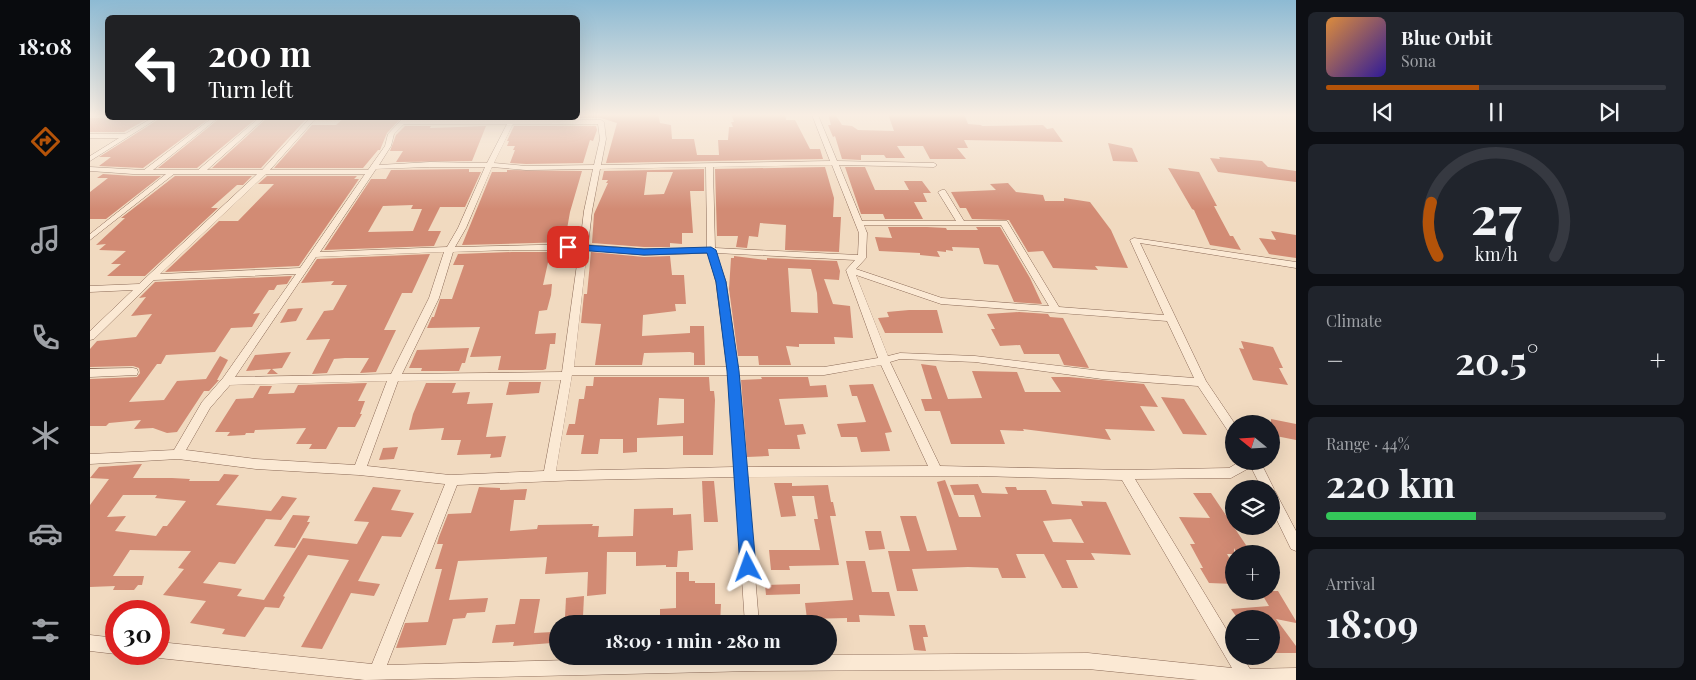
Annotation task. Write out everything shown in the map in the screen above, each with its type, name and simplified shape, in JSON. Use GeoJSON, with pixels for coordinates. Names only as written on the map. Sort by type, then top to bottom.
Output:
{"type":"FeatureCollection","features":[{"type":"Feature","properties":{"kind":"street"},"geometry":{"type":"LineString","coordinates":[[90,159],[110,146]]}},
{"type":"Feature","properties":{"kind":"street"},"geometry":{"type":"LineString","coordinates":[[146,171],[179,146]]}},
{"type":"Feature","properties":{"kind":"street"},"geometry":{"type":"LineString","coordinates":[[200,172],[230,146]]}},
{"type":"Feature","properties":{"kind":"street"},"geometry":{"type":"LineString","coordinates":[[90,337],[266,171],[288,146]]}},
{"type":"Feature","properties":{"kind":"street"},"geometry":{"type":"LineString","coordinates":[[178,454],[206,405],[227,382],[388,146]]}},
{"type":"Feature","properties":{"kind":"street"},"geometry":{"type":"LineString","coordinates":[[359,470],[394,378],[434,298],[449,250],[462,228],[480,183],[499,146]]}},
{"type":"Feature","properties":{"kind":"street"},"geometry":{"type":"LineString","coordinates":[[549,476],[568,373],[583,247],[596,166],[601,146]]}},
{"type":"Feature","properties":{"kind":"street"},"geometry":{"type":"LineString","coordinates":[[828,146],[862,233],[862,258],[850,270]]}},
{"type":"Feature","properties":{"kind":"street"},"geometry":{"type":"LineString","coordinates":[[90,169],[200,172],[372,170],[424,164],[490,164],[526,168],[836,163],[934,165]]}},
{"type":"Feature","properties":{"kind":"street"},"geometry":{"type":"LineString","coordinates":[[709,165],[711,250],[721,282],[733,371],[751,615]]}},
{"type":"Feature","properties":{"kind":"street"},"geometry":{"type":"LineString","coordinates":[[90,238],[174,171]]}},
{"type":"Feature","properties":{"kind":"street"},"geometry":{"type":"LineString","coordinates":[[942,192],[961,222]]}},
{"type":"Feature","properties":{"kind":"street"},"geometry":{"type":"LineString","coordinates":[[859,223],[1004,223],[1056,310]]}},
{"type":"Feature","properties":{"kind":"street"},"geometry":{"type":"LineString","coordinates":[[1225,417],[1201,382],[1134,240],[1296,265]]}},
{"type":"Feature","properties":{"kind":"street"},"geometry":{"type":"LineString","coordinates":[[313,255],[512,247],[583,247],[644,252],[711,250],[862,258]]}},
{"type":"Feature","properties":{"kind":"street"},"geometry":{"type":"LineString","coordinates":[[850,270],[941,301],[1170,318]]}},
{"type":"Feature","properties":{"kind":"street"},"geometry":{"type":"LineString","coordinates":[[850,270],[883,361],[936,471]]}},
{"type":"Feature","properties":{"kind":"street"},"geometry":{"type":"LineString","coordinates":[[153,277],[302,271]]}},
{"type":"Feature","properties":{"kind":"street"},"geometry":{"type":"LineString","coordinates":[[90,289],[141,287]]}},
{"type":"Feature","properties":{"kind":"street"},"geometry":{"type":"LineString","coordinates":[[227,382],[310,378],[394,378],[568,373],[824,371],[883,361],[900,356],[975,359],[1102,375],[1201,382]]}},
{"type":"Feature","properties":{"kind":"street"},"geometry":{"type":"LineString","coordinates":[[90,373],[133,372]]}},
{"type":"Feature","properties":{"kind":"street"},"geometry":{"type":"LineString","coordinates":[[90,460],[178,454],[256,464],[359,470],[453,480],[742,472],[936,471],[1126,475],[1231,473],[1236,470]]}},
{"type":"Feature","properties":{"kind":"street"},"geometry":{"type":"LineString","coordinates":[[1126,475],[1246,677]]}},
{"type":"Feature","properties":{"kind":"street"},"geometry":{"type":"LineString","coordinates":[[374,676],[453,480]]}},
{"type":"Feature","properties":{"kind":"street"},"geometry":{"type":"LineString","coordinates":[[1280,513],[1296,545]]}},
{"type":"Feature","properties":{"kind":"street"},"geometry":{"type":"LineString","coordinates":[[90,643],[105,645]]}},
{"type":"Feature","properties":{"kind":"street"},"geometry":{"type":"LineString","coordinates":[[170,651],[374,676],[689,665]]}},
{"type":"Feature","properties":{"kind":"street"},"geometry":{"type":"LineString","coordinates":[[837,659],[1088,661],[1246,677],[1296,676]]}},
{"type":"Feature","properties":{"kind":"building"},"geometry":{"type":"Polygon","coordinates":[[[117,146],[173,146],[143,168],[99,166],[111,157],[99,157],[117,146]]]}},
{"type":"Feature","properties":{"kind":"building"},"geometry":{"type":"Polygon","coordinates":[[[186,146],[224,146],[197,168],[158,168],[186,146]]]}},
{"type":"Feature","properties":{"kind":"building"},"geometry":{"type":"Polygon","coordinates":[[[236,146],[281,146],[261,168],[212,168],[236,146]]]}},
{"type":"Feature","properties":{"kind":"building"},"geometry":{"type":"Polygon","coordinates":[[[294,146],[382,146],[363,168],[274,168],[294,146]]]}},
{"type":"Feature","properties":{"kind":"building"},"geometry":{"type":"Polygon","coordinates":[[[392,146],[478,146],[472,161],[396,162],[403,151],[390,151],[392,146]]]}},
{"type":"Feature","properties":{"kind":"building"},"geometry":{"type":"Polygon","coordinates":[[[507,146],[588,146],[583,163],[526,164],[510,163],[515,146],[507,146]]]}},
{"type":"Feature","properties":{"kind":"building"},"geometry":{"type":"Polygon","coordinates":[[[611,146],[695,146],[697,155],[719,155],[718,146],[808,146],[810,149],[820,149],[823,159],[606,163],[611,146]]]}},
{"type":"Feature","properties":{"kind":"building"},"geometry":{"type":"Polygon","coordinates":[[[838,146],[967,146],[968,148],[957,148],[966,159],[930,159],[923,146],[897,146],[905,158],[886,158],[884,155],[861,155],[861,160],[842,159],[838,146]]]}},
{"type":"Feature","properties":{"kind":"building"},"geometry":{"type":"Polygon","coordinates":[[[1109,146],[1132,148],[1138,162],[1113,161],[1109,146]]]}},
{"type":"Feature","properties":{"kind":"building"},"geometry":{"type":"Polygon","coordinates":[[[1219,157],[1262,161],[1268,167],[1296,171],[1296,182],[1218,172],[1210,158],[1220,159],[1219,157]]]}},
{"type":"Feature","properties":{"kind":"building"},"geometry":{"type":"Polygon","coordinates":[[[825,167],[834,198],[833,217],[841,217],[839,252],[785,250],[786,225],[760,223],[758,237],[749,236],[747,248],[736,247],[738,236],[717,236],[715,169],[825,167]]]}},
{"type":"Feature","properties":{"kind":"building"},"geometry":{"type":"Polygon","coordinates":[[[845,167],[865,167],[875,190],[909,190],[904,181],[922,181],[931,193],[923,193],[927,202],[914,202],[923,219],[885,219],[883,214],[861,214],[845,167]]]}},
{"type":"Feature","properties":{"kind":"building"},"geometry":{"type":"Polygon","coordinates":[[[1168,168],[1199,172],[1230,236],[1233,236],[1241,250],[1210,245],[1194,210],[1168,168]]]}},
{"type":"Feature","properties":{"kind":"building"},"geometry":{"type":"Polygon","coordinates":[[[469,169],[469,172],[481,172],[465,207],[440,207],[428,231],[441,231],[434,246],[324,250],[371,179],[386,179],[391,170],[469,169]],[[413,205],[383,206],[368,232],[413,231],[422,209],[411,209],[413,205]]]}},
{"type":"Feature","properties":{"kind":"building"},"geometry":{"type":"Polygon","coordinates":[[[704,169],[704,191],[690,191],[693,233],[682,233],[682,244],[670,243],[670,247],[592,243],[594,214],[608,183],[606,183],[608,180],[602,180],[604,171],[704,169]],[[647,172],[644,195],[664,194],[673,172],[647,172]]]}},
{"type":"Feature","properties":{"kind":"building"},"geometry":{"type":"Polygon","coordinates":[[[507,170],[582,171],[570,212],[567,229],[568,242],[462,245],[492,172],[507,172],[507,170]]]}},
{"type":"Feature","properties":{"kind":"building"},"geometry":{"type":"Polygon","coordinates":[[[103,174],[161,176],[106,219],[90,219],[90,192],[108,178],[97,178],[103,174]]]}},
{"type":"Feature","properties":{"kind":"building"},"geometry":{"type":"Polygon","coordinates":[[[175,176],[252,176],[243,185],[237,185],[211,208],[218,208],[145,276],[107,276],[121,264],[111,264],[126,251],[99,250],[106,244],[96,245],[125,218],[121,218],[175,176]]]}},
{"type":"Feature","properties":{"kind":"building"},"geometry":{"type":"Polygon","coordinates":[[[267,176],[357,176],[354,179],[359,179],[299,266],[165,272],[219,221],[238,221],[274,184],[258,184],[267,176]]]}},
{"type":"Feature","properties":{"kind":"building"},"geometry":{"type":"Polygon","coordinates":[[[1008,183],[1016,192],[1043,195],[1045,201],[1064,201],[1064,198],[1090,202],[1111,230],[1128,268],[1095,266],[1098,270],[1053,268],[1043,251],[1028,252],[1009,220],[972,219],[966,208],[960,208],[951,192],[996,190],[990,184],[1008,183]]]}},
{"type":"Feature","properties":{"kind":"building"},"geometry":{"type":"Polygon","coordinates":[[[888,227],[978,230],[976,227],[1000,227],[1030,278],[1042,304],[1014,302],[998,265],[984,264],[979,248],[952,247],[953,251],[937,251],[940,257],[920,255],[920,253],[879,251],[875,237],[892,238],[888,227]]]}},
{"type":"Feature","properties":{"kind":"building"},"geometry":{"type":"Polygon","coordinates":[[[1271,231],[1296,235],[1296,258],[1269,254],[1259,238],[1276,240],[1271,231]]]}},
{"type":"Feature","properties":{"kind":"building"},"geometry":{"type":"Polygon","coordinates":[[[566,252],[566,258],[549,258],[543,285],[552,284],[551,295],[547,310],[539,311],[535,334],[556,333],[555,344],[550,344],[546,369],[543,370],[498,370],[501,356],[470,357],[480,327],[427,328],[432,317],[434,317],[440,299],[452,299],[464,265],[453,265],[458,254],[566,252]]]}},
{"type":"Feature","properties":{"kind":"building"},"geometry":{"type":"Polygon","coordinates":[[[591,252],[644,257],[670,256],[672,275],[684,275],[686,304],[675,304],[676,311],[643,315],[642,336],[690,333],[690,326],[704,326],[705,365],[694,365],[694,353],[690,352],[644,353],[642,365],[595,365],[601,324],[581,323],[584,294],[587,294],[591,252]]]}},
{"type":"Feature","properties":{"kind":"building"},"geometry":{"type":"Polygon","coordinates":[[[430,254],[412,293],[402,293],[384,330],[396,330],[376,372],[360,373],[369,358],[345,358],[334,359],[327,373],[312,374],[330,339],[306,340],[324,311],[333,310],[347,285],[331,285],[334,281],[301,283],[317,259],[430,254]]]}},
{"type":"Feature","properties":{"kind":"building"},"geometry":{"type":"Polygon","coordinates":[[[734,256],[767,260],[767,258],[837,261],[840,271],[839,280],[824,279],[833,304],[850,306],[853,338],[834,337],[835,344],[799,344],[799,347],[786,346],[791,365],[759,365],[758,356],[738,356],[729,289],[731,258],[734,258],[734,256]],[[788,268],[791,312],[818,313],[817,293],[811,269],[788,268]]]}},
{"type":"Feature","properties":{"kind":"building"},"geometry":{"type":"Polygon","coordinates":[[[292,276],[287,284],[277,285],[274,290],[269,290],[253,314],[260,313],[252,327],[231,328],[215,352],[166,355],[161,364],[157,364],[129,402],[164,400],[177,381],[206,379],[220,356],[228,360],[217,380],[219,380],[209,391],[204,391],[177,432],[167,433],[153,428],[134,429],[141,420],[109,423],[106,426],[90,426],[90,379],[137,377],[140,373],[139,368],[133,366],[90,367],[90,349],[97,341],[136,337],[152,314],[131,316],[146,297],[139,298],[155,282],[292,276]]]}},
{"type":"Feature","properties":{"kind":"building"},"geometry":{"type":"Polygon","coordinates":[[[303,308],[296,321],[280,323],[288,309],[303,308]]]}},
{"type":"Feature","properties":{"kind":"building"},"geometry":{"type":"Polygon","coordinates":[[[937,310],[943,333],[885,333],[878,318],[889,317],[887,312],[937,310]]]}},
{"type":"Feature","properties":{"kind":"building"},"geometry":{"type":"Polygon","coordinates":[[[1019,312],[1048,314],[1050,317],[1063,318],[1089,368],[1064,365],[1059,354],[1024,354],[1020,345],[1000,346],[991,329],[995,329],[987,314],[1019,312]]]}},
{"type":"Feature","properties":{"kind":"building"},"geometry":{"type":"Polygon","coordinates":[[[1241,341],[1273,347],[1283,368],[1279,368],[1288,385],[1253,380],[1239,348],[1244,349],[1241,341]]]}},
{"type":"Feature","properties":{"kind":"building"},"geometry":{"type":"Polygon","coordinates":[[[469,348],[465,363],[462,363],[459,371],[421,371],[422,368],[409,368],[417,350],[469,348]]]}},
{"type":"Feature","properties":{"kind":"building"},"geometry":{"type":"Polygon","coordinates":[[[291,352],[282,368],[272,369],[278,374],[267,374],[271,369],[246,371],[255,355],[291,352]]]}},
{"type":"Feature","properties":{"kind":"building"},"geometry":{"type":"Polygon","coordinates":[[[921,364],[936,366],[948,399],[982,398],[972,371],[1017,372],[1025,392],[1061,392],[1051,377],[1144,384],[1158,407],[1140,406],[1155,431],[1105,429],[1111,440],[1023,429],[1024,431],[1000,430],[1005,444],[951,444],[940,411],[925,411],[921,399],[932,399],[921,364]]]}},
{"type":"Feature","properties":{"kind":"building"},"geometry":{"type":"Polygon","coordinates":[[[594,377],[709,377],[710,391],[714,391],[715,400],[713,455],[683,455],[683,436],[637,438],[637,452],[623,453],[623,439],[600,439],[598,454],[581,454],[584,435],[566,435],[569,424],[575,424],[579,399],[584,399],[586,386],[593,386],[594,377]],[[659,398],[657,425],[684,423],[684,399],[659,398]]]}},
{"type":"Feature","properties":{"kind":"building"},"geometry":{"type":"Polygon","coordinates":[[[761,377],[808,377],[810,386],[826,385],[828,397],[779,399],[785,425],[803,424],[806,434],[797,435],[800,449],[768,449],[769,456],[747,457],[741,380],[762,379],[761,377]]]}},
{"type":"Feature","properties":{"kind":"building"},"geometry":{"type":"Polygon","coordinates":[[[509,382],[541,382],[539,393],[506,395],[509,382]]]}},
{"type":"Feature","properties":{"kind":"building"},"geometry":{"type":"Polygon","coordinates":[[[367,383],[358,401],[365,401],[360,414],[362,414],[355,427],[338,427],[326,449],[309,449],[312,444],[296,444],[306,428],[255,430],[254,433],[246,433],[245,435],[227,436],[230,432],[215,432],[236,399],[253,398],[260,386],[272,386],[268,394],[294,393],[298,385],[367,383]]]}},
{"type":"Feature","properties":{"kind":"building"},"geometry":{"type":"Polygon","coordinates":[[[426,383],[456,383],[452,393],[470,392],[467,404],[493,403],[486,437],[506,436],[501,457],[490,458],[491,454],[457,455],[461,440],[441,440],[444,428],[409,430],[413,414],[426,383]]]}},
{"type":"Feature","properties":{"kind":"building"},"geometry":{"type":"Polygon","coordinates":[[[873,384],[892,432],[885,433],[890,451],[861,452],[857,437],[841,437],[837,424],[866,422],[857,396],[852,396],[849,385],[873,384]]]}},
{"type":"Feature","properties":{"kind":"building"},"geometry":{"type":"Polygon","coordinates":[[[1161,397],[1184,399],[1207,435],[1183,434],[1161,397]]]}},
{"type":"Feature","properties":{"kind":"building"},"geometry":{"type":"Polygon","coordinates":[[[1280,421],[1296,424],[1296,440],[1280,437],[1280,421]]]}},
{"type":"Feature","properties":{"kind":"building"},"geometry":{"type":"Polygon","coordinates":[[[398,447],[394,459],[379,460],[383,448],[398,447]]]}},
{"type":"Feature","properties":{"kind":"building"},"geometry":{"type":"Polygon","coordinates":[[[142,464],[133,478],[219,481],[224,474],[239,475],[216,505],[271,511],[282,496],[297,498],[281,520],[266,519],[235,564],[219,562],[203,583],[242,589],[237,596],[264,600],[303,538],[357,544],[369,522],[354,521],[373,487],[401,490],[391,510],[414,513],[401,537],[382,536],[358,581],[380,584],[374,596],[351,593],[322,649],[301,647],[349,560],[308,555],[283,596],[285,597],[279,608],[265,607],[245,637],[222,634],[225,629],[190,623],[206,601],[163,595],[184,569],[178,568],[191,551],[130,550],[113,576],[144,576],[142,585],[138,585],[134,590],[113,590],[115,586],[90,587],[90,505],[109,479],[90,478],[99,467],[142,464]],[[123,495],[107,517],[126,516],[115,531],[156,536],[163,526],[167,526],[186,501],[155,498],[157,495],[123,495]]]}},
{"type":"Feature","properties":{"kind":"building"},"geometry":{"type":"Polygon","coordinates":[[[945,480],[959,517],[981,517],[974,495],[954,495],[950,485],[978,484],[982,493],[1008,494],[1005,487],[1016,487],[1017,490],[1046,490],[1052,504],[1083,506],[1081,501],[1106,502],[1131,555],[1091,553],[1095,560],[1066,560],[1078,588],[1062,588],[1044,554],[1016,554],[1026,578],[1002,578],[998,568],[912,569],[918,591],[897,591],[888,551],[910,551],[900,516],[916,516],[927,551],[957,550],[937,482],[945,480]],[[1071,519],[1043,521],[1053,542],[1084,543],[1071,519]]]}},
{"type":"Feature","properties":{"kind":"building"},"geometry":{"type":"Polygon","coordinates":[[[702,481],[714,481],[718,522],[704,522],[702,481]]]}},
{"type":"Feature","properties":{"kind":"building"},"geometry":{"type":"Polygon","coordinates":[[[774,483],[792,483],[792,486],[828,485],[836,516],[830,516],[839,565],[789,566],[790,570],[771,570],[769,550],[820,550],[814,519],[818,519],[814,496],[792,496],[796,516],[781,517],[774,483]]]}},
{"type":"Feature","properties":{"kind":"building"},"geometry":{"type":"Polygon","coordinates":[[[479,487],[500,488],[500,490],[527,489],[525,500],[514,500],[510,531],[537,529],[538,525],[593,524],[592,526],[599,526],[598,537],[633,536],[634,509],[673,508],[673,515],[691,514],[693,550],[678,551],[677,567],[666,567],[666,565],[636,566],[636,552],[607,552],[606,594],[587,596],[588,572],[545,574],[547,557],[458,561],[449,600],[488,598],[485,612],[467,613],[465,618],[453,619],[446,645],[396,648],[405,623],[428,622],[442,569],[435,569],[443,544],[437,544],[439,537],[448,514],[471,513],[479,487]]]}},
{"type":"Feature","properties":{"kind":"building"},"geometry":{"type":"Polygon","coordinates":[[[1193,493],[1211,493],[1225,514],[1225,535],[1239,535],[1246,545],[1225,545],[1225,584],[1209,583],[1200,568],[1203,568],[1190,544],[1195,544],[1179,517],[1210,518],[1193,493]]]}},
{"type":"Feature","properties":{"kind":"building"},"geometry":{"type":"Polygon","coordinates":[[[293,515],[310,516],[307,522],[310,522],[295,548],[274,546],[293,515]]]}},
{"type":"Feature","properties":{"kind":"building"},"geometry":{"type":"Polygon","coordinates":[[[865,531],[881,531],[885,549],[869,550],[865,531]]]}},
{"type":"Feature","properties":{"kind":"building"},"geometry":{"type":"Polygon","coordinates":[[[846,561],[865,561],[872,592],[889,592],[895,616],[859,615],[860,622],[847,622],[847,618],[837,618],[837,615],[806,615],[805,603],[853,600],[846,561]]]}},
{"type":"Feature","properties":{"kind":"building"},"geometry":{"type":"Polygon","coordinates":[[[676,572],[689,572],[689,581],[695,581],[695,583],[715,583],[715,604],[721,604],[720,615],[660,615],[660,609],[676,608],[676,572]]]}},
{"type":"Feature","properties":{"kind":"building"},"geometry":{"type":"Polygon","coordinates":[[[800,584],[800,594],[766,595],[765,585],[800,584]]]}},
{"type":"Feature","properties":{"kind":"building"},"geometry":{"type":"Polygon","coordinates":[[[1280,594],[1296,623],[1280,620],[1280,610],[1231,609],[1269,606],[1265,600],[1280,600],[1280,594]]]}},
{"type":"Feature","properties":{"kind":"building"},"geometry":{"type":"Polygon","coordinates":[[[584,596],[583,615],[565,615],[566,598],[584,596]]]}},
{"type":"Feature","properties":{"kind":"building"},"geometry":{"type":"Polygon","coordinates":[[[520,599],[540,599],[534,633],[549,632],[549,643],[513,646],[514,642],[492,643],[496,625],[515,624],[520,599]]]}},
{"type":"Feature","properties":{"kind":"building"},"geometry":{"type":"Polygon","coordinates":[[[1280,624],[1296,646],[1296,653],[1280,653],[1280,624]]]}},
{"type":"Feature","properties":{"kind":"building"},"geometry":{"type":"Polygon","coordinates":[[[909,625],[925,625],[928,637],[923,637],[926,651],[914,650],[909,625]]]}},
{"type":"Feature","properties":{"kind":"route"},"geometry":{"type":"LineString","coordinates":[[568,247],[644,252],[711,250],[721,282],[733,371],[748,567]]}}]}
